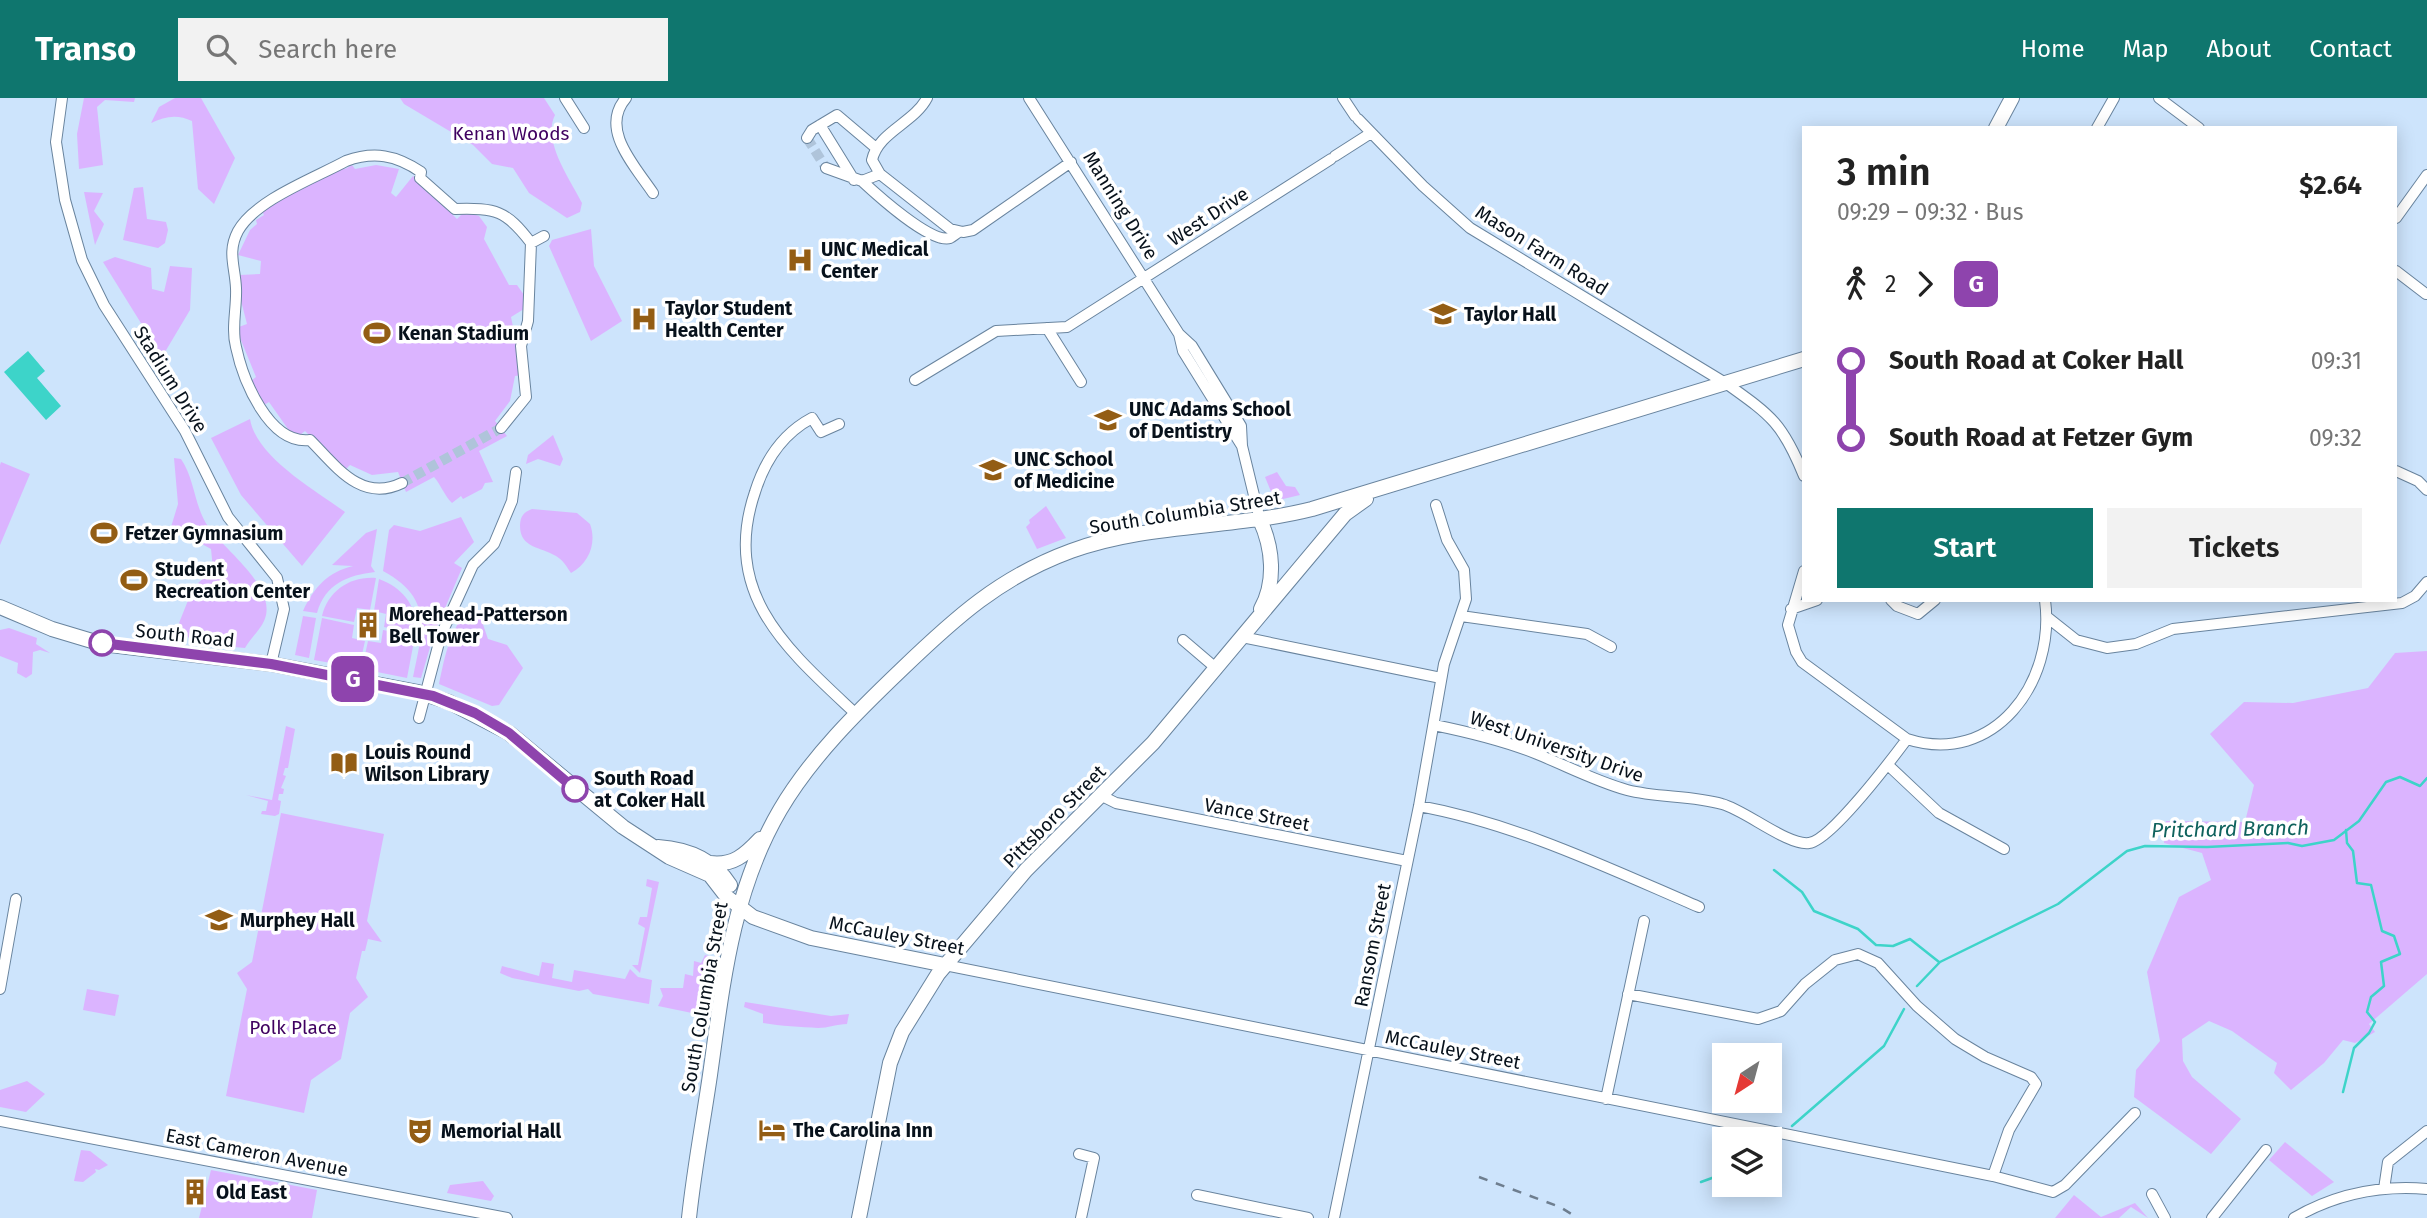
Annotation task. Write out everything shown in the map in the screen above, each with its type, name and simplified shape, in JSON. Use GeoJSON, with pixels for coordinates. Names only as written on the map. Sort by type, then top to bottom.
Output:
{"type":"FeatureCollection","features":[{"type":"Feature","properties":{"kind":"main road"},"geometry":{"type":"LineString","coordinates":[[1997,126],[2012,98]]}},
{"type":"Feature","properties":{"kind":"main road","name":"South Columbia Street"},"geometry":{"type":"LineString","coordinates":[[689,1218],[728,948],[738,905],[770,828],[806,771],[946,625],[990,592],[1034,567],[1072,550],[1118,539],[1260,520],[1371,493],[1802,360]]}},
{"type":"Feature","properties":{"kind":"main road","name":"Pittsboro Street"},"geometry":{"type":"LineString","coordinates":[[859,1218],[890,1063],[902,1032],[945,965],[1026,870],[1153,743],[1217,669],[1254,621],[1265,614],[1345,514],[1371,493]]}},
{"type":"Feature","properties":{"kind":"main road","name":"Manning Drive"},"geometry":{"type":"LineString","coordinates":[[1254,621],[1266,601],[1271,579],[1266,533],[1260,520]]}},
{"type":"Feature","properties":{"kind":"main road","name":"South Road"},"geometry":{"type":"LineString","coordinates":[[0,607],[52,629],[115,646],[271,664],[424,694],[475,713],[509,733],[607,815],[669,857],[710,875],[738,905]]}},
{"type":"Feature","properties":{"kind":"main road"},"geometry":{"type":"LineString","coordinates":[[710,863],[724,864],[738,860],[770,828]]}},
{"type":"Feature","properties":{"kind":"main road","name":"South Road"},"geometry":{"type":"LineString","coordinates":[[656,847],[671,848],[710,863],[732,887],[738,905]]}},
{"type":"Feature","properties":{"kind":"main road","name":"McCauley Street"},"geometry":{"type":"LineString","coordinates":[[738,905],[753,917],[792,933],[945,965]]}},
{"type":"Feature","properties":{"kind":"street","name":"Stadium Drive"},"geometry":{"type":"LineString","coordinates":[[62,98],[58,155],[65,200],[82,260],[104,305],[185,431],[228,517],[277,578],[284,609],[271,664]]}},
{"type":"Feature","properties":{"kind":"street"},"geometry":{"type":"LineString","coordinates":[[565,98],[584,128]]}},
{"type":"Feature","properties":{"kind":"street"},"geometry":{"type":"LineString","coordinates":[[626,98],[617,115],[616,131],[653,192]]}},
{"type":"Feature","properties":{"kind":"street"},"geometry":{"type":"LineString","coordinates":[[927,98],[915,116],[876,148],[872,160],[880,174],[945,226],[959,232]]}},
{"type":"Feature","properties":{"kind":"street","name":"Manning Drive"},"geometry":{"type":"LineString","coordinates":[[1029,98],[1179,334],[1192,346],[1232,409],[1241,426],[1242,446],[1260,520]]}},
{"type":"Feature","properties":{"kind":"street","name":"Mason Farm Road"},"geometry":{"type":"LineString","coordinates":[[1343,98],[1371,133],[1423,186],[1470,228],[1727,384],[1767,412],[1790,440],[1802,471]]}},
{"type":"Feature","properties":{"kind":"street"},"geometry":{"type":"LineString","coordinates":[[2098,126],[2114,98]]}},
{"type":"Feature","properties":{"kind":"street"},"geometry":{"type":"LineString","coordinates":[[2159,98],[2196,126]]}},
{"type":"Feature","properties":{"kind":"street"},"geometry":{"type":"LineString","coordinates":[[807,138],[809,133],[837,115],[876,148]]}},
{"type":"Feature","properties":{"kind":"street"},"geometry":{"type":"LineString","coordinates":[[820,125],[858,180]]}},
{"type":"Feature","properties":{"kind":"street","name":"West Drive"},"geometry":{"type":"LineString","coordinates":[[915,380],[996,331],[1067,327],[1371,133]]}},
{"type":"Feature","properties":{"kind":"street"},"geometry":{"type":"LineString","coordinates":[[402,483],[387,489],[356,484],[345,478],[310,440],[297,442],[284,434],[268,420],[257,405],[236,347],[236,283],[230,258],[238,231],[255,211],[346,161],[362,155],[383,155],[408,163],[421,172],[420,178],[454,209],[483,209],[512,218],[531,243],[528,321],[521,346],[526,397],[501,428]]}},
{"type":"Feature","properties":{"kind":"street"},"geometry":{"type":"LineString","coordinates":[[826,169],[858,180],[927,232],[951,238],[959,232],[973,230],[1071,162]]}},
{"type":"Feature","properties":{"kind":"street"},"geometry":{"type":"LineString","coordinates":[[858,180],[880,174]]}},
{"type":"Feature","properties":{"kind":"street"},"geometry":{"type":"LineString","coordinates":[[2397,217],[2427,175]]}},
{"type":"Feature","properties":{"kind":"street"},"geometry":{"type":"LineString","coordinates":[[531,243],[544,236]]}},
{"type":"Feature","properties":{"kind":"street"},"geometry":{"type":"LineString","coordinates":[[2397,272],[2426,294]]}},
{"type":"Feature","properties":{"kind":"street"},"geometry":{"type":"LineString","coordinates":[[1047,328],[1081,382]]}},
{"type":"Feature","properties":{"kind":"street"},"geometry":{"type":"LineString","coordinates":[[839,424],[821,432],[812,418],[788,433],[776,447],[751,503],[744,532],[744,556],[758,604],[771,627],[800,662],[857,715]]}},
{"type":"Feature","properties":{"kind":"street"},"geometry":{"type":"LineString","coordinates":[[2397,471],[2418,481],[2427,490]]}},
{"type":"Feature","properties":{"kind":"street"},"geometry":{"type":"LineString","coordinates":[[419,719],[441,635],[472,565],[494,544],[508,510],[516,472]]}},
{"type":"Feature","properties":{"kind":"street","name":"Ransom Street"},"geometry":{"type":"LineString","coordinates":[[1334,1218],[1419,806],[1441,678],[1467,590],[1464,570],[1447,540],[1436,505]]}},
{"type":"Feature","properties":{"kind":"street"},"geometry":{"type":"LineString","coordinates":[[1802,577],[1788,625],[1790,640],[1802,662],[1907,739],[1923,745],[1960,743],[1980,736],[2006,720],[2023,701],[2045,637],[2045,602]]}},
{"type":"Feature","properties":{"kind":"street"},"geometry":{"type":"LineString","coordinates":[[2047,617],[2076,640],[2107,648],[2123,647],[2173,629],[2402,603],[2415,596],[2427,582]]}},
{"type":"Feature","properties":{"kind":"street"},"geometry":{"type":"LineString","coordinates":[[1791,609],[1811,602]]}},
{"type":"Feature","properties":{"kind":"street"},"geometry":{"type":"LineString","coordinates":[[1893,602],[1918,614],[1933,602]]}},
{"type":"Feature","properties":{"kind":"street"},"geometry":{"type":"LineString","coordinates":[[1461,616],[1587,634],[1611,647]]}},
{"type":"Feature","properties":{"kind":"street"},"geometry":{"type":"LineString","coordinates":[[1242,637],[1441,678]]}},
{"type":"Feature","properties":{"kind":"street"},"geometry":{"type":"LineString","coordinates":[[1183,640],[1217,669]]}},
{"type":"Feature","properties":{"kind":"street","name":"West University Drive"},"geometry":{"type":"LineString","coordinates":[[1434,725],[1535,753],[1632,791],[1718,803],[1746,814],[1787,836],[1809,843],[1819,839],[1888,765],[1907,739]]}},
{"type":"Feature","properties":{"kind":"street"},"geometry":{"type":"LineString","coordinates":[[1888,765],[1939,813],[2004,849]]}},
{"type":"Feature","properties":{"kind":"street","name":"Vance Street"},"geometry":{"type":"LineString","coordinates":[[1102,796],[1116,803],[1407,861]]}},
{"type":"Feature","properties":{"kind":"street"},"geometry":{"type":"LineString","coordinates":[[1419,806],[1520,833],[1699,907]]}},
{"type":"Feature","properties":{"kind":"street"},"geometry":{"type":"LineString","coordinates":[[0,989],[16,900]]}},
{"type":"Feature","properties":{"kind":"street"},"geometry":{"type":"LineString","coordinates":[[1606,1099],[1644,921]]}},
{"type":"Feature","properties":{"kind":"street"},"geometry":{"type":"LineString","coordinates":[[1628,994],[1758,1019],[1781,1011],[1805,984],[1835,960],[1858,954],[1878,963],[1925,1014],[1955,1039],[1985,1057],[2031,1077],[2036,1084],[2009,1130],[1993,1176]]}},
{"type":"Feature","properties":{"kind":"street","name":"McCauley Street"},"geometry":{"type":"LineString","coordinates":[[945,965],[1993,1176],[2053,1192],[2060,1190],[2135,1113]]}},
{"type":"Feature","properties":{"kind":"street","name":"East Cameron Avenue"},"geometry":{"type":"LineString","coordinates":[[0,1121],[507,1218]]}},
{"type":"Feature","properties":{"kind":"street"},"geometry":{"type":"LineString","coordinates":[[2385,1189],[2388,1162],[2427,1131]]}},
{"type":"Feature","properties":{"kind":"street"},"geometry":{"type":"LineString","coordinates":[[2212,1218],[2266,1150]]}},
{"type":"Feature","properties":{"kind":"street"},"geometry":{"type":"LineString","coordinates":[[1079,1154],[1094,1158],[1082,1218]]}},
{"type":"Feature","properties":{"kind":"street"},"geometry":{"type":"LineString","coordinates":[[2294,1218],[2328,1202],[2385,1189],[2427,1189]]}},
{"type":"Feature","properties":{"kind":"street"},"geometry":{"type":"LineString","coordinates":[[2152,1194],[2165,1218]]}},
{"type":"Feature","properties":{"kind":"street"},"geometry":{"type":"LineString","coordinates":[[1197,1195],[1308,1218]]}},
{"type":"Feature","properties":{"kind":"green space"},"geometry":{"type":"Polygon","coordinates":[[[84,98],[135,98],[134,102],[105,100],[97,107],[103,165],[79,169],[77,134],[84,98]]]}},
{"type":"Feature","properties":{"kind":"green space"},"geometry":{"type":"Polygon","coordinates":[[[175,98],[201,98],[235,158],[214,204],[198,189],[192,121],[172,117],[151,123],[159,107],[175,98]]]}},
{"type":"Feature","properties":{"kind":"green space","name":"Kenan Woods"},"geometry":{"type":"Polygon","coordinates":[[[400,98],[544,98],[555,115],[552,136],[555,148],[582,203],[580,212],[567,218],[529,193],[513,168],[492,164],[473,145],[404,104],[400,98]]]}},
{"type":"Feature","properties":{"kind":"green space","name":"Kenan Stadium"},"geometry":{"type":"Polygon","coordinates":[[[352,165],[355,169],[376,165],[399,169],[391,193],[396,197],[413,176],[457,219],[464,212],[479,216],[487,227],[484,239],[509,285],[517,285],[524,295],[524,309],[511,317],[523,375],[515,376],[510,401],[495,421],[507,436],[479,451],[493,482],[485,483],[482,489],[463,499],[461,496],[452,503],[434,477],[406,492],[398,472],[372,475],[350,465],[345,470],[305,431],[295,439],[269,402],[264,405],[251,381],[256,377],[236,328],[247,324],[239,293],[240,275],[260,274],[261,261],[238,255],[250,230],[257,224],[256,220],[264,215],[261,209],[342,166],[345,169],[352,165]]]}},
{"type":"Feature","properties":{"kind":"green space"},"geometry":{"type":"Polygon","coordinates":[[[143,187],[147,219],[166,222],[168,230],[165,243],[158,248],[123,240],[134,188],[143,187]]]}},
{"type":"Feature","properties":{"kind":"green space"},"geometry":{"type":"Polygon","coordinates":[[[84,192],[103,193],[94,211],[104,224],[95,245],[84,192]]]}},
{"type":"Feature","properties":{"kind":"green space"},"geometry":{"type":"Polygon","coordinates":[[[591,229],[594,266],[622,321],[591,341],[549,246],[552,240],[591,229]]]}},
{"type":"Feature","properties":{"kind":"green space"},"geometry":{"type":"Polygon","coordinates":[[[115,257],[151,268],[152,289],[164,292],[170,266],[192,268],[190,310],[162,357],[103,262],[115,257]]]}},
{"type":"Feature","properties":{"kind":"green space"},"geometry":{"type":"Polygon","coordinates":[[[250,419],[263,446],[288,472],[345,512],[302,566],[241,495],[211,438],[250,419]]]}},
{"type":"Feature","properties":{"kind":"green space"},"geometry":{"type":"Polygon","coordinates":[[[553,435],[563,459],[560,466],[538,459],[526,464],[528,455],[553,435]]]}},
{"type":"Feature","properties":{"kind":"green space"},"geometry":{"type":"Polygon","coordinates":[[[174,458],[181,459],[186,467],[200,511],[209,528],[248,571],[264,596],[267,609],[264,621],[245,648],[192,643],[179,623],[193,588],[213,569],[211,549],[171,527],[178,504],[174,458]]]}},
{"type":"Feature","properties":{"kind":"green space"},"geometry":{"type":"Polygon","coordinates":[[[1,462],[30,474],[0,545],[0,465],[1,462]]]}},
{"type":"Feature","properties":{"kind":"green space"},"geometry":{"type":"Polygon","coordinates":[[[1277,472],[1286,486],[1295,487],[1300,495],[1283,499],[1272,494],[1265,477],[1277,472]]]}},
{"type":"Feature","properties":{"kind":"green space"},"geometry":{"type":"Polygon","coordinates":[[[1046,506],[1066,538],[1037,549],[1026,527],[1030,523],[1029,520],[1046,506]]]}},
{"type":"Feature","properties":{"kind":"green space"},"geometry":{"type":"Polygon","coordinates":[[[532,509],[577,513],[590,524],[592,545],[583,564],[571,573],[558,558],[527,543],[520,526],[525,513],[532,509]]]}},
{"type":"Feature","properties":{"kind":"green space"},"geometry":{"type":"Polygon","coordinates":[[[461,517],[474,542],[454,563],[462,568],[434,634],[421,678],[413,677],[420,644],[420,616],[410,592],[383,571],[389,530],[394,525],[420,531],[461,517]]]}},
{"type":"Feature","properties":{"kind":"green space"},"geometry":{"type":"Polygon","coordinates":[[[377,529],[371,566],[375,572],[339,583],[326,595],[317,613],[303,611],[323,582],[336,572],[353,566],[332,565],[366,533],[377,529]]]}},
{"type":"Feature","properties":{"kind":"green space"},"geometry":{"type":"Polygon","coordinates":[[[376,578],[370,610],[357,608],[354,622],[322,616],[329,599],[342,587],[357,580],[376,578]]]}},
{"type":"Feature","properties":{"kind":"green space"},"geometry":{"type":"Polygon","coordinates":[[[379,579],[395,587],[412,606],[416,633],[384,627],[386,614],[374,611],[379,579]]]}},
{"type":"Feature","properties":{"kind":"green space"},"geometry":{"type":"Polygon","coordinates":[[[476,604],[488,639],[507,645],[523,668],[499,705],[492,706],[439,684],[455,629],[467,611],[476,604]]]}},
{"type":"Feature","properties":{"kind":"green space"},"geometry":{"type":"Polygon","coordinates":[[[303,616],[316,618],[309,658],[295,655],[303,616]]]}},
{"type":"Feature","properties":{"kind":"green space"},"geometry":{"type":"Polygon","coordinates":[[[322,618],[354,625],[352,638],[365,641],[359,668],[314,660],[322,618]]]}},
{"type":"Feature","properties":{"kind":"green space"},"geometry":{"type":"Polygon","coordinates":[[[9,628],[37,638],[36,644],[50,653],[40,650],[33,652],[32,674],[26,678],[17,673],[18,663],[0,656],[0,630],[9,628]]]}},
{"type":"Feature","properties":{"kind":"green space"},"geometry":{"type":"Polygon","coordinates":[[[383,630],[415,636],[407,678],[362,669],[368,641],[381,643],[383,630]]]}},
{"type":"Feature","properties":{"kind":"green space"},"geometry":{"type":"Polygon","coordinates":[[[2427,651],[2427,974],[2369,1024],[2375,1032],[2355,1043],[2343,1040],[2324,1063],[2291,1090],[2274,1073],[2277,1063],[2232,1031],[2209,1021],[2182,1039],[2183,1061],[2192,1077],[2241,1119],[2211,1154],[2134,1097],[2136,1070],[2160,1041],[2147,972],[2179,897],[2211,880],[2202,853],[2164,843],[2166,821],[2245,822],[2254,785],[2210,734],[2244,702],[2293,703],[2368,688],[2395,653],[2427,651]]]}},
{"type":"Feature","properties":{"kind":"green space"},"geometry":{"type":"Polygon","coordinates":[[[286,726],[295,729],[288,768],[285,768],[283,775],[286,776],[281,788],[284,789],[283,794],[279,794],[279,814],[261,814],[266,811],[268,801],[246,795],[272,800],[286,726]]]}},
{"type":"Feature","properties":{"kind":"green space","name":"Polk Place"},"geometry":{"type":"Polygon","coordinates":[[[281,813],[384,834],[367,921],[382,942],[368,939],[365,951],[362,951],[356,978],[368,997],[350,1013],[341,1059],[311,1080],[304,1113],[226,1096],[247,989],[237,973],[252,962],[281,813]]]}},
{"type":"Feature","properties":{"kind":"green space"},"geometry":{"type":"Polygon","coordinates":[[[647,879],[659,882],[640,973],[632,965],[638,965],[645,928],[638,924],[640,917],[647,917],[652,888],[646,886],[647,879]]]}},
{"type":"Feature","properties":{"kind":"green space"},"geometry":{"type":"Polygon","coordinates":[[[705,955],[716,958],[713,983],[706,982],[705,985],[703,1003],[706,1004],[706,1011],[692,1013],[658,1006],[663,996],[660,988],[683,988],[685,974],[693,976],[694,961],[701,963],[705,955]]]}},
{"type":"Feature","properties":{"kind":"green space"},"geometry":{"type":"Polygon","coordinates":[[[542,962],[554,964],[552,978],[572,982],[574,970],[625,979],[630,969],[638,977],[652,980],[649,1004],[593,994],[588,989],[579,991],[512,978],[500,973],[502,966],[539,976],[542,962]]]}},
{"type":"Feature","properties":{"kind":"green space"},"geometry":{"type":"Polygon","coordinates":[[[87,989],[119,995],[115,1016],[83,1010],[87,989]]]}},
{"type":"Feature","properties":{"kind":"green space"},"geometry":{"type":"Polygon","coordinates":[[[745,1002],[831,1016],[849,1014],[847,1024],[818,1028],[777,1025],[763,1023],[763,1014],[744,1007],[745,1002]]]}},
{"type":"Feature","properties":{"kind":"green space"},"geometry":{"type":"Polygon","coordinates":[[[27,1081],[45,1094],[26,1112],[0,1107],[0,1090],[27,1081]]]}},
{"type":"Feature","properties":{"kind":"green space"},"geometry":{"type":"Polygon","coordinates":[[[2285,1142],[2334,1182],[2312,1196],[2269,1160],[2285,1142]]]}},
{"type":"Feature","properties":{"kind":"green space"},"geometry":{"type":"Polygon","coordinates":[[[81,1150],[90,1151],[108,1165],[99,1170],[95,1169],[96,1172],[83,1182],[74,1181],[81,1150]]]}},
{"type":"Feature","properties":{"kind":"green space"},"geometry":{"type":"Polygon","coordinates":[[[211,1170],[317,1190],[312,1218],[199,1218],[211,1170]]]}},
{"type":"Feature","properties":{"kind":"green space"},"geometry":{"type":"Polygon","coordinates":[[[483,1181],[494,1196],[491,1201],[447,1193],[450,1185],[483,1181]]]}},
{"type":"Feature","properties":{"kind":"green space"},"geometry":{"type":"Polygon","coordinates":[[[2074,1195],[2101,1217],[2135,1203],[2148,1218],[2131,1207],[2119,1218],[2055,1218],[2074,1195]]]}},
{"type":"Feature","properties":{"kind":"shaded area"},"geometry":{"type":"Polygon","coordinates":[[[28,351],[45,371],[37,378],[61,406],[46,420],[4,372],[28,351]]]}},
{"type":"Feature","properties":{"kind":"waterway","name":"Pritchard Branch"},"geometry":{"type":"LineString","coordinates":[[1917,986],[1940,962],[2058,904],[2127,851],[2145,846],[2207,847],[2288,843],[2302,846],[2334,840],[2359,821],[2386,782],[2400,777],[2420,786],[2427,778]]}},
{"type":"Feature","properties":{"kind":"waterway"},"geometry":{"type":"LineString","coordinates":[[2343,1092],[2354,1048],[2369,1033],[2375,1022],[2367,1012],[2371,997],[2384,986],[2381,962],[2400,954],[2394,936],[2382,931],[2371,885],[2357,883],[2353,851],[2347,843],[2346,830]]}},
{"type":"Feature","properties":{"kind":"waterway"},"geometry":{"type":"LineString","coordinates":[[1774,870],[1802,892],[1814,911],[1858,929],[1876,945],[1893,946],[1910,939],[1939,962]]}},
{"type":"Feature","properties":{"kind":"waterway"},"geometry":{"type":"LineString","coordinates":[[1792,1126],[1884,1046],[1904,1009]]}},
{"type":"Feature","properties":{"kind":"waterway"},"geometry":{"type":"LineString","coordinates":[[1701,1182],[1712,1178]]}},
{"type":"Feature","properties":{"kind":"tunnel"},"geometry":{"type":"LineString","coordinates":[[807,138],[826,168]]}},
{"type":"Feature","properties":{"kind":"tunnel"},"geometry":{"type":"LineString","coordinates":[[402,483],[501,428]]}},
{"type":"Feature","properties":{"kind":"railway"},"geometry":{"type":"LineString","coordinates":[[1479,1177],[1560,1207],[1578,1218]]}},
{"type":"Feature","properties":{"kind":"bus line","name":"G"},"geometry":{"type":"LineString","coordinates":[[102,643],[128,649],[271,664],[433,696],[475,713],[509,733],[538,754],[575,789]]}},
{"type":"Feature","properties":{"kind":"place","name":"UNC Medical Center"},"geometry":{"type":"Point","coordinates":[800,260]}},
{"type":"Feature","properties":{"kind":"place","name":"Taylor Hall"},"geometry":{"type":"Point","coordinates":[1443,314]}},
{"type":"Feature","properties":{"kind":"place","name":"Taylor Student Health Center"},"geometry":{"type":"Point","coordinates":[644,319]}},
{"type":"Feature","properties":{"kind":"place","name":"Kenan Stadium"},"geometry":{"type":"Point","coordinates":[377,333]}},
{"type":"Feature","properties":{"kind":"place","name":"UNC Adams School of Dentistry"},"geometry":{"type":"Point","coordinates":[1108,420]}},
{"type":"Feature","properties":{"kind":"place","name":"UNC School of Medicine"},"geometry":{"type":"Point","coordinates":[993,470]}},
{"type":"Feature","properties":{"kind":"place","name":"Fetzer Gymnasium"},"geometry":{"type":"Point","coordinates":[104,533]}},
{"type":"Feature","properties":{"kind":"place","name":"Student Recreation Center"},"geometry":{"type":"Point","coordinates":[134,580]}},
{"type":"Feature","properties":{"kind":"place","name":"Morehead-Patterson Bell Tower"},"geometry":{"type":"Point","coordinates":[368,625]}},
{"type":"Feature","properties":{"kind":"place","name":"Louis Round Wilson Library"},"geometry":{"type":"Point","coordinates":[344,763]}},
{"type":"Feature","properties":{"kind":"place","name":"South Road at Coker Hall"},"geometry":{"type":"Point","coordinates":[575,789]}},
{"type":"Feature","properties":{"kind":"place","name":"Murphey Hall"},"geometry":{"type":"Point","coordinates":[219,920]}},
{"type":"Feature","properties":{"kind":"place","name":"The Carolina Inn"},"geometry":{"type":"Point","coordinates":[772,1130]}},
{"type":"Feature","properties":{"kind":"place","name":"Memorial Hall"},"geometry":{"type":"Point","coordinates":[420,1131]}},
{"type":"Feature","properties":{"kind":"place","name":"Old East"},"geometry":{"type":"Point","coordinates":[195,1192]}}]}
